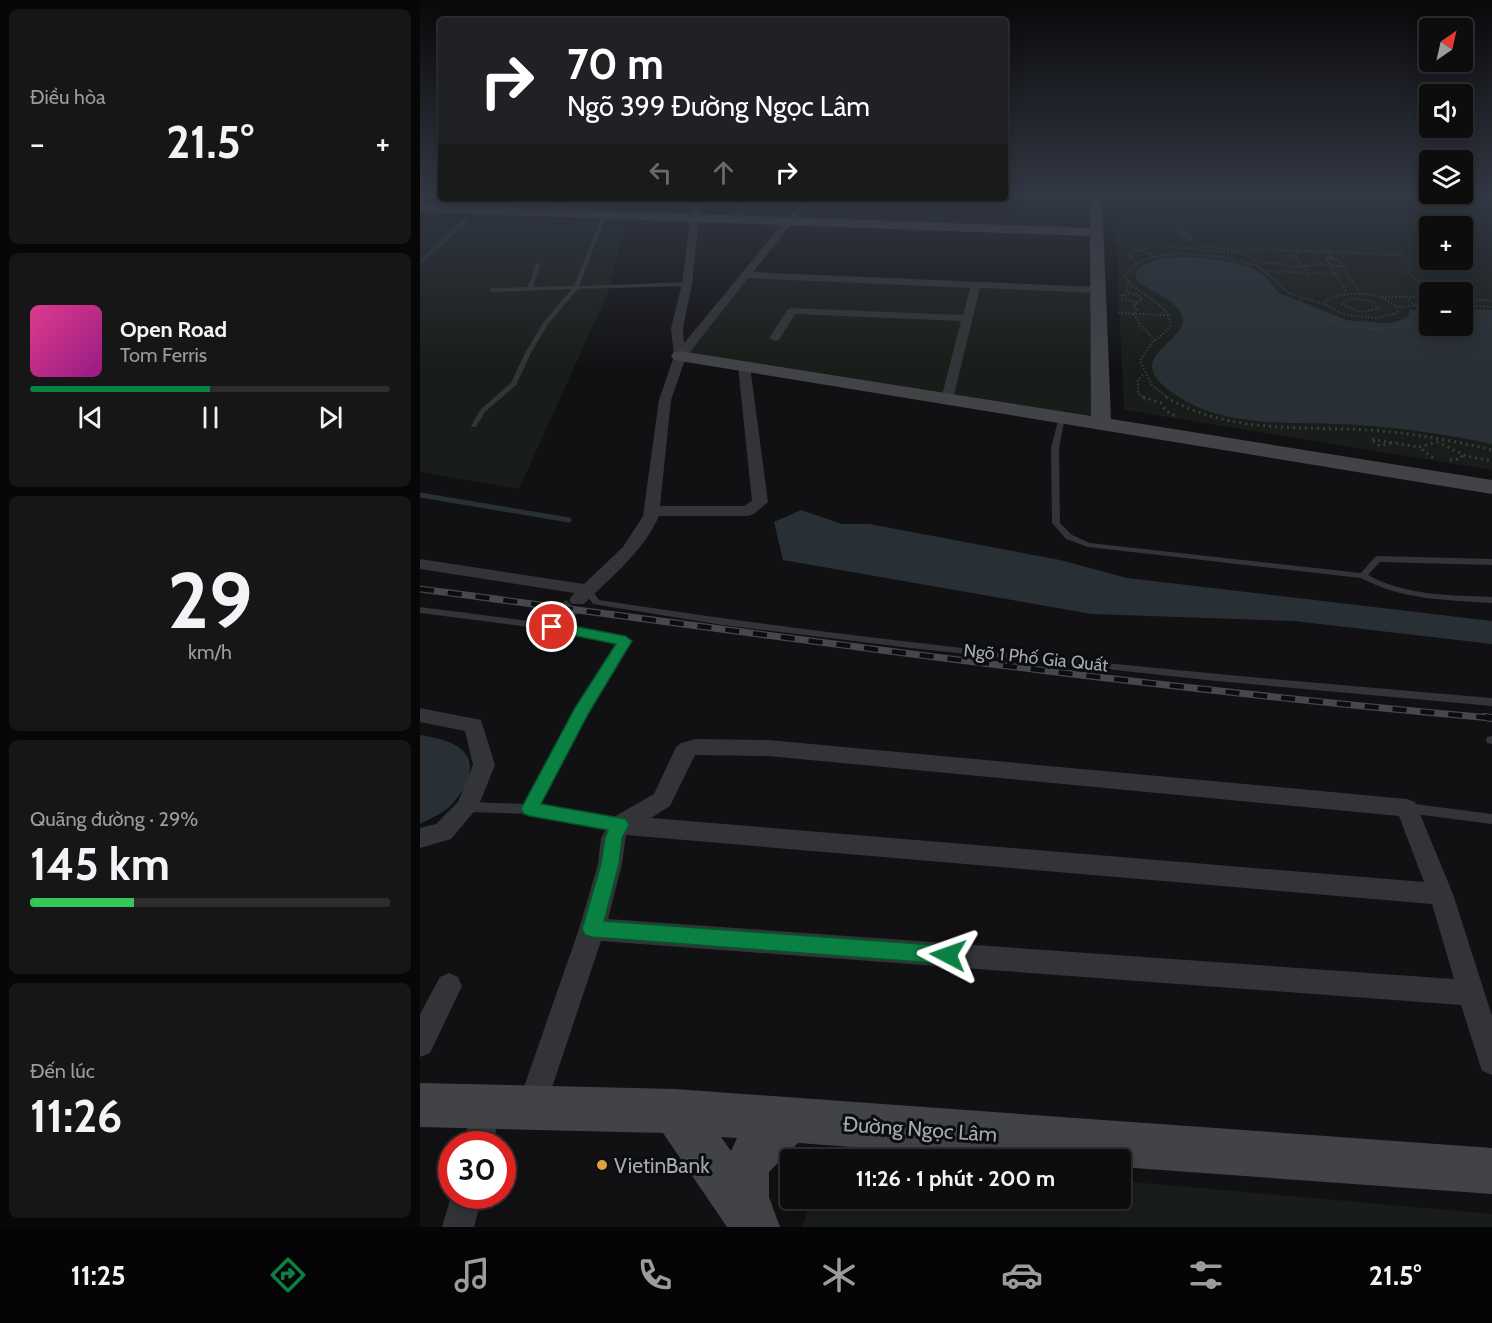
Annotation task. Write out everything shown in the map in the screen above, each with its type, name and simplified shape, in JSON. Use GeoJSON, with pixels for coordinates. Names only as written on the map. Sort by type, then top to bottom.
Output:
{"type":"FeatureCollection","features":[{"type":"Feature","properties":{"kind":"street"},"geometry":{"type":"LineString","coordinates":[[680,356],[677,328],[687,284],[691,253]]}},
{"type":"Feature","properties":{"kind":"street"},"geometry":{"type":"LineString","coordinates":[[420,564],[583,595],[646,528],[651,511],[665,400],[680,356],[764,253]]}},
{"type":"Feature","properties":{"kind":"street"},"geometry":{"type":"LineString","coordinates":[[1097,253],[1101,423]]}},
{"type":"Feature","properties":{"kind":"street"},"geometry":{"type":"LineString","coordinates":[[746,275],[1098,290]]}},
{"type":"Feature","properties":{"kind":"street"},"geometry":{"type":"LineString","coordinates":[[947,399],[976,285]]}},
{"type":"Feature","properties":{"kind":"street"},"geometry":{"type":"LineString","coordinates":[[775,338],[792,310],[967,318]]}},
{"type":"Feature","properties":{"kind":"street"},"geometry":{"type":"LineString","coordinates":[[680,356],[1492,487]]}},
{"type":"Feature","properties":{"kind":"street"},"geometry":{"type":"LineString","coordinates":[[651,511],[748,511],[760,502],[744,366]]}},
{"type":"Feature","properties":{"kind":"street"},"geometry":{"type":"LineString","coordinates":[[420,715],[474,725],[484,765],[467,807],[443,832],[420,838]]}},
{"type":"Feature","properties":{"kind":"street"},"geometry":{"type":"LineString","coordinates":[[532,1107],[592,929],[610,864],[613,838],[620,825],[662,800],[684,753],[696,747],[768,748],[1407,808],[1441,894],[1492,1060]]}},
{"type":"Feature","properties":{"kind":"street"},"geometry":{"type":"LineString","coordinates":[[620,825],[1441,894]]}},
{"type":"Feature","properties":{"kind":"street"},"geometry":{"type":"LineString","coordinates":[[592,929],[1471,993]]}},
{"type":"Feature","properties":{"kind":"street"},"geometry":{"type":"LineString","coordinates":[[420,1042],[449,986]]}},
{"type":"Feature","properties":{"kind":"street","name":"Đường Ngọc Lâm"},"geometry":{"type":"LineString","coordinates":[[420,1105],[482,1126],[532,1107],[675,1111],[1492,1171]]}},
{"type":"Feature","properties":{"kind":"street"},"geometry":{"type":"LineString","coordinates":[[675,1111],[755,1225]]}},
{"type":"Feature","properties":{"kind":"street"},"geometry":{"type":"LineString","coordinates":[[755,1225],[744,1196],[747,1165],[755,1150],[766,1138],[790,1120]]}},
{"type":"Feature","properties":{"kind":"street"},"geometry":{"type":"LineString","coordinates":[[458,1227],[462,1209]]}},
{"type":"Feature","properties":{"kind":"lane"},"geometry":{"type":"LineString","coordinates":[[474,426],[482,411],[514,384],[529,351],[546,323],[576,288],[590,253]]}},
{"type":"Feature","properties":{"kind":"lane"},"geometry":{"type":"LineString","coordinates":[[530,289],[538,264]]}},
{"type":"Feature","properties":{"kind":"lane"},"geometry":{"type":"LineString","coordinates":[[492,290],[687,284]]}},
{"type":"Feature","properties":{"kind":"lane"},"geometry":{"type":"LineString","coordinates":[[1062,417],[1055,448],[1056,523],[1069,537],[1088,545],[1363,576],[1379,586],[1404,594],[1492,600]]}},
{"type":"Feature","properties":{"kind":"lane"},"geometry":{"type":"LineString","coordinates":[[1363,576],[1378,559],[1492,562]]}},
{"type":"Feature","properties":{"kind":"lane","name":"Ngõ 1 Phố Gia Quất"},"geometry":{"type":"LineString","coordinates":[[583,595],[596,602],[735,624],[1216,678],[1492,702]]}},
{"type":"Feature","properties":{"kind":"lane"},"geometry":{"type":"LineString","coordinates":[[420,610],[556,623],[625,641],[581,712],[530,809]]}},
{"type":"Feature","properties":{"kind":"lane"},"geometry":{"type":"LineString","coordinates":[[467,807],[530,809],[620,825]]}},
{"type":"Feature","properties":{"kind":"lane"},"geometry":{"type":"LineString","coordinates":[[1407,808],[1492,819]]}},
{"type":"Feature","properties":{"kind":"path"},"geometry":{"type":"LineString","coordinates":[[1130,253],[1137,263]]}},
{"type":"Feature","properties":{"kind":"path"},"geometry":{"type":"LineString","coordinates":[[1148,253],[1156,257]]}},
{"type":"Feature","properties":{"kind":"path"},"geometry":{"type":"LineString","coordinates":[[1242,253],[1252,260],[1282,270],[1313,264],[1342,266]]}},
{"type":"Feature","properties":{"kind":"path"},"geometry":{"type":"LineString","coordinates":[[1295,257],[1297,253]]}},
{"type":"Feature","properties":{"kind":"path"},"geometry":{"type":"LineString","coordinates":[[1329,253],[1332,258]]}},
{"type":"Feature","properties":{"kind":"path"},"geometry":{"type":"LineString","coordinates":[[1370,253],[1402,255],[1411,267],[1407,272],[1411,278],[1420,282]]}},
{"type":"Feature","properties":{"kind":"path"},"geometry":{"type":"LineString","coordinates":[[1133,314],[1137,310],[1132,305],[1142,300],[1140,296],[1126,291],[1128,284],[1125,276],[1129,267],[1169,254],[1198,254],[1245,262],[1266,271],[1335,274]]}},
{"type":"Feature","properties":{"kind":"path"},"geometry":{"type":"LineString","coordinates":[[1285,256],[1295,257],[1308,274]]}},
{"type":"Feature","properties":{"kind":"path"},"geometry":{"type":"LineString","coordinates":[[1245,262],[1258,258]]}},
{"type":"Feature","properties":{"kind":"path"},"geometry":{"type":"LineString","coordinates":[[1347,294],[1326,258],[1338,258],[1361,294]]}},
{"type":"Feature","properties":{"kind":"path"},"geometry":{"type":"LineString","coordinates":[[1274,266],[1283,264],[1294,268]]}},
{"type":"Feature","properties":{"kind":"path"},"geometry":{"type":"LineString","coordinates":[[1266,271],[1284,290],[1301,300],[1326,305],[1343,314],[1359,318],[1389,317],[1398,313],[1393,303],[1378,297],[1353,293],[1334,295],[1325,300],[1326,305]]}},
{"type":"Feature","properties":{"kind":"path"},"geometry":{"type":"LineString","coordinates":[[1340,281],[1352,282]]}},
{"type":"Feature","properties":{"kind":"path"},"geometry":{"type":"LineString","coordinates":[[1128,284],[1164,306],[1171,323],[1166,332],[1154,341],[1140,362],[1143,375],[1165,399],[1223,422],[1254,428],[1334,428],[1393,432],[1492,450]]}},
{"type":"Feature","properties":{"kind":"path"},"geometry":{"type":"LineString","coordinates":[[1130,293],[1122,295],[1122,299],[1137,302]]}},
{"type":"Feature","properties":{"kind":"path"},"geometry":{"type":"LineString","coordinates":[[1353,293],[1356,299]]}},
{"type":"Feature","properties":{"kind":"path"},"geometry":{"type":"LineString","coordinates":[[1378,297],[1385,295],[1407,298],[1419,295]]}},
{"type":"Feature","properties":{"kind":"path"},"geometry":{"type":"LineString","coordinates":[[1301,300],[1302,305],[1308,311],[1318,316],[1348,325],[1378,329],[1408,326],[1422,319],[1423,312],[1407,298]]}},
{"type":"Feature","properties":{"kind":"path"},"geometry":{"type":"LineString","coordinates":[[1351,310],[1342,303],[1356,299],[1377,304],[1379,309],[1374,312]]}},
{"type":"Feature","properties":{"kind":"path"},"geometry":{"type":"LineString","coordinates":[[1473,299],[1490,301],[1492,306],[1473,305]]}},
{"type":"Feature","properties":{"kind":"path"},"geometry":{"type":"LineString","coordinates":[[1396,307],[1417,305]]}},
{"type":"Feature","properties":{"kind":"path"},"geometry":{"type":"LineString","coordinates":[[1343,314],[1351,310],[1374,312],[1389,317]]}},
{"type":"Feature","properties":{"kind":"path"},"geometry":{"type":"LineString","coordinates":[[1118,313],[1168,315]]}},
{"type":"Feature","properties":{"kind":"path"},"geometry":{"type":"LineString","coordinates":[[1133,314],[1139,321],[1139,326],[1146,330],[1154,341]]}},
{"type":"Feature","properties":{"kind":"path"},"geometry":{"type":"LineString","coordinates":[[1143,375],[1138,380],[1138,393],[1145,399],[1161,403],[1172,416],[1183,418]]}},
{"type":"Feature","properties":{"kind":"path"},"geometry":{"type":"LineString","coordinates":[[1214,422],[1223,422]]}},
{"type":"Feature","properties":{"kind":"path"},"geometry":{"type":"LineString","coordinates":[[1391,443],[1393,432]]}},
{"type":"Feature","properties":{"kind":"path"},"geometry":{"type":"LineString","coordinates":[[1391,443],[1380,447],[1371,439],[1419,447],[1424,453],[1439,459]]}},
{"type":"Feature","properties":{"kind":"path"},"geometry":{"type":"LineString","coordinates":[[1419,447],[1424,443],[1441,441],[1454,447],[1463,455],[1492,461]]}},
{"type":"Feature","properties":{"kind":"path"},"geometry":{"type":"LineString","coordinates":[[1447,461],[1460,459],[1463,455]]}},
{"type":"Feature","properties":{"kind":"shaded area"},"geometry":{"type":"Polygon","coordinates":[[[420,253],[618,253],[609,290],[519,489],[420,472],[420,253]]]}},
{"type":"Feature","properties":{"kind":"shaded area"},"geometry":{"type":"Polygon","coordinates":[[[1117,253],[1419,253],[1419,270],[1473,270],[1473,253],[1492,253],[1492,470],[1124,410],[1117,253]]]}},
{"type":"Feature","properties":{"kind":"shaded area"},"geometry":{"type":"Polygon","coordinates":[[[1194,257],[1233,262],[1252,268],[1264,276],[1279,293],[1347,320],[1387,323],[1399,321],[1408,316],[1410,310],[1419,310],[1419,336],[1473,336],[1473,309],[1492,310],[1492,444],[1441,434],[1391,428],[1256,421],[1207,411],[1185,401],[1164,386],[1154,374],[1152,363],[1157,354],[1180,329],[1183,320],[1175,306],[1166,298],[1138,282],[1135,274],[1146,264],[1170,258],[1194,257]]]}},
{"type":"Feature","properties":{"kind":"shaded area"},"geometry":{"type":"Polygon","coordinates":[[[746,275],[1098,290],[1101,424],[680,356],[746,275]]]}},
{"type":"Feature","properties":{"kind":"shaded area"},"geometry":{"type":"Polygon","coordinates":[[[801,510],[842,524],[869,524],[1060,560],[1127,578],[1492,621],[1492,644],[1294,621],[1092,614],[783,560],[774,522],[801,510]]]}},
{"type":"Feature","properties":{"kind":"shaded area"},"geometry":{"type":"Polygon","coordinates":[[[420,735],[454,744],[463,751],[470,765],[467,781],[448,808],[420,824],[420,735]]]}},
{"type":"Feature","properties":{"kind":"shaded area"},"geometry":{"type":"Polygon","coordinates":[[[1131,1182],[1492,1214],[1492,1227],[802,1227],[807,1213],[812,1209],[1131,1209],[1131,1182]]]}},
{"type":"Feature","properties":{"kind":"waterway"},"geometry":{"type":"LineString","coordinates":[[420,263],[430,253]]}},
{"type":"Feature","properties":{"kind":"waterway"},"geometry":{"type":"LineString","coordinates":[[420,495],[569,520]]}},
{"type":"Feature","properties":{"kind":"tunnel"},"geometry":{"type":"LineString","coordinates":[[560,619],[578,600]]}},
{"type":"Feature","properties":{"kind":"railway"},"geometry":{"type":"LineString","coordinates":[[420,589],[1089,676],[1492,718],[1485,717]]}},
{"type":"Feature","properties":{"kind":"place","name":"VietinBank"},"geometry":{"type":"Point","coordinates":[602,1165]}},
{"type":"Feature","properties":{"kind":"route"},"geometry":{"type":"LineString","coordinates":[[552,627],[625,641],[581,712],[530,809],[558,812],[620,825],[613,838],[610,864],[592,929],[948,955]]}}]}
